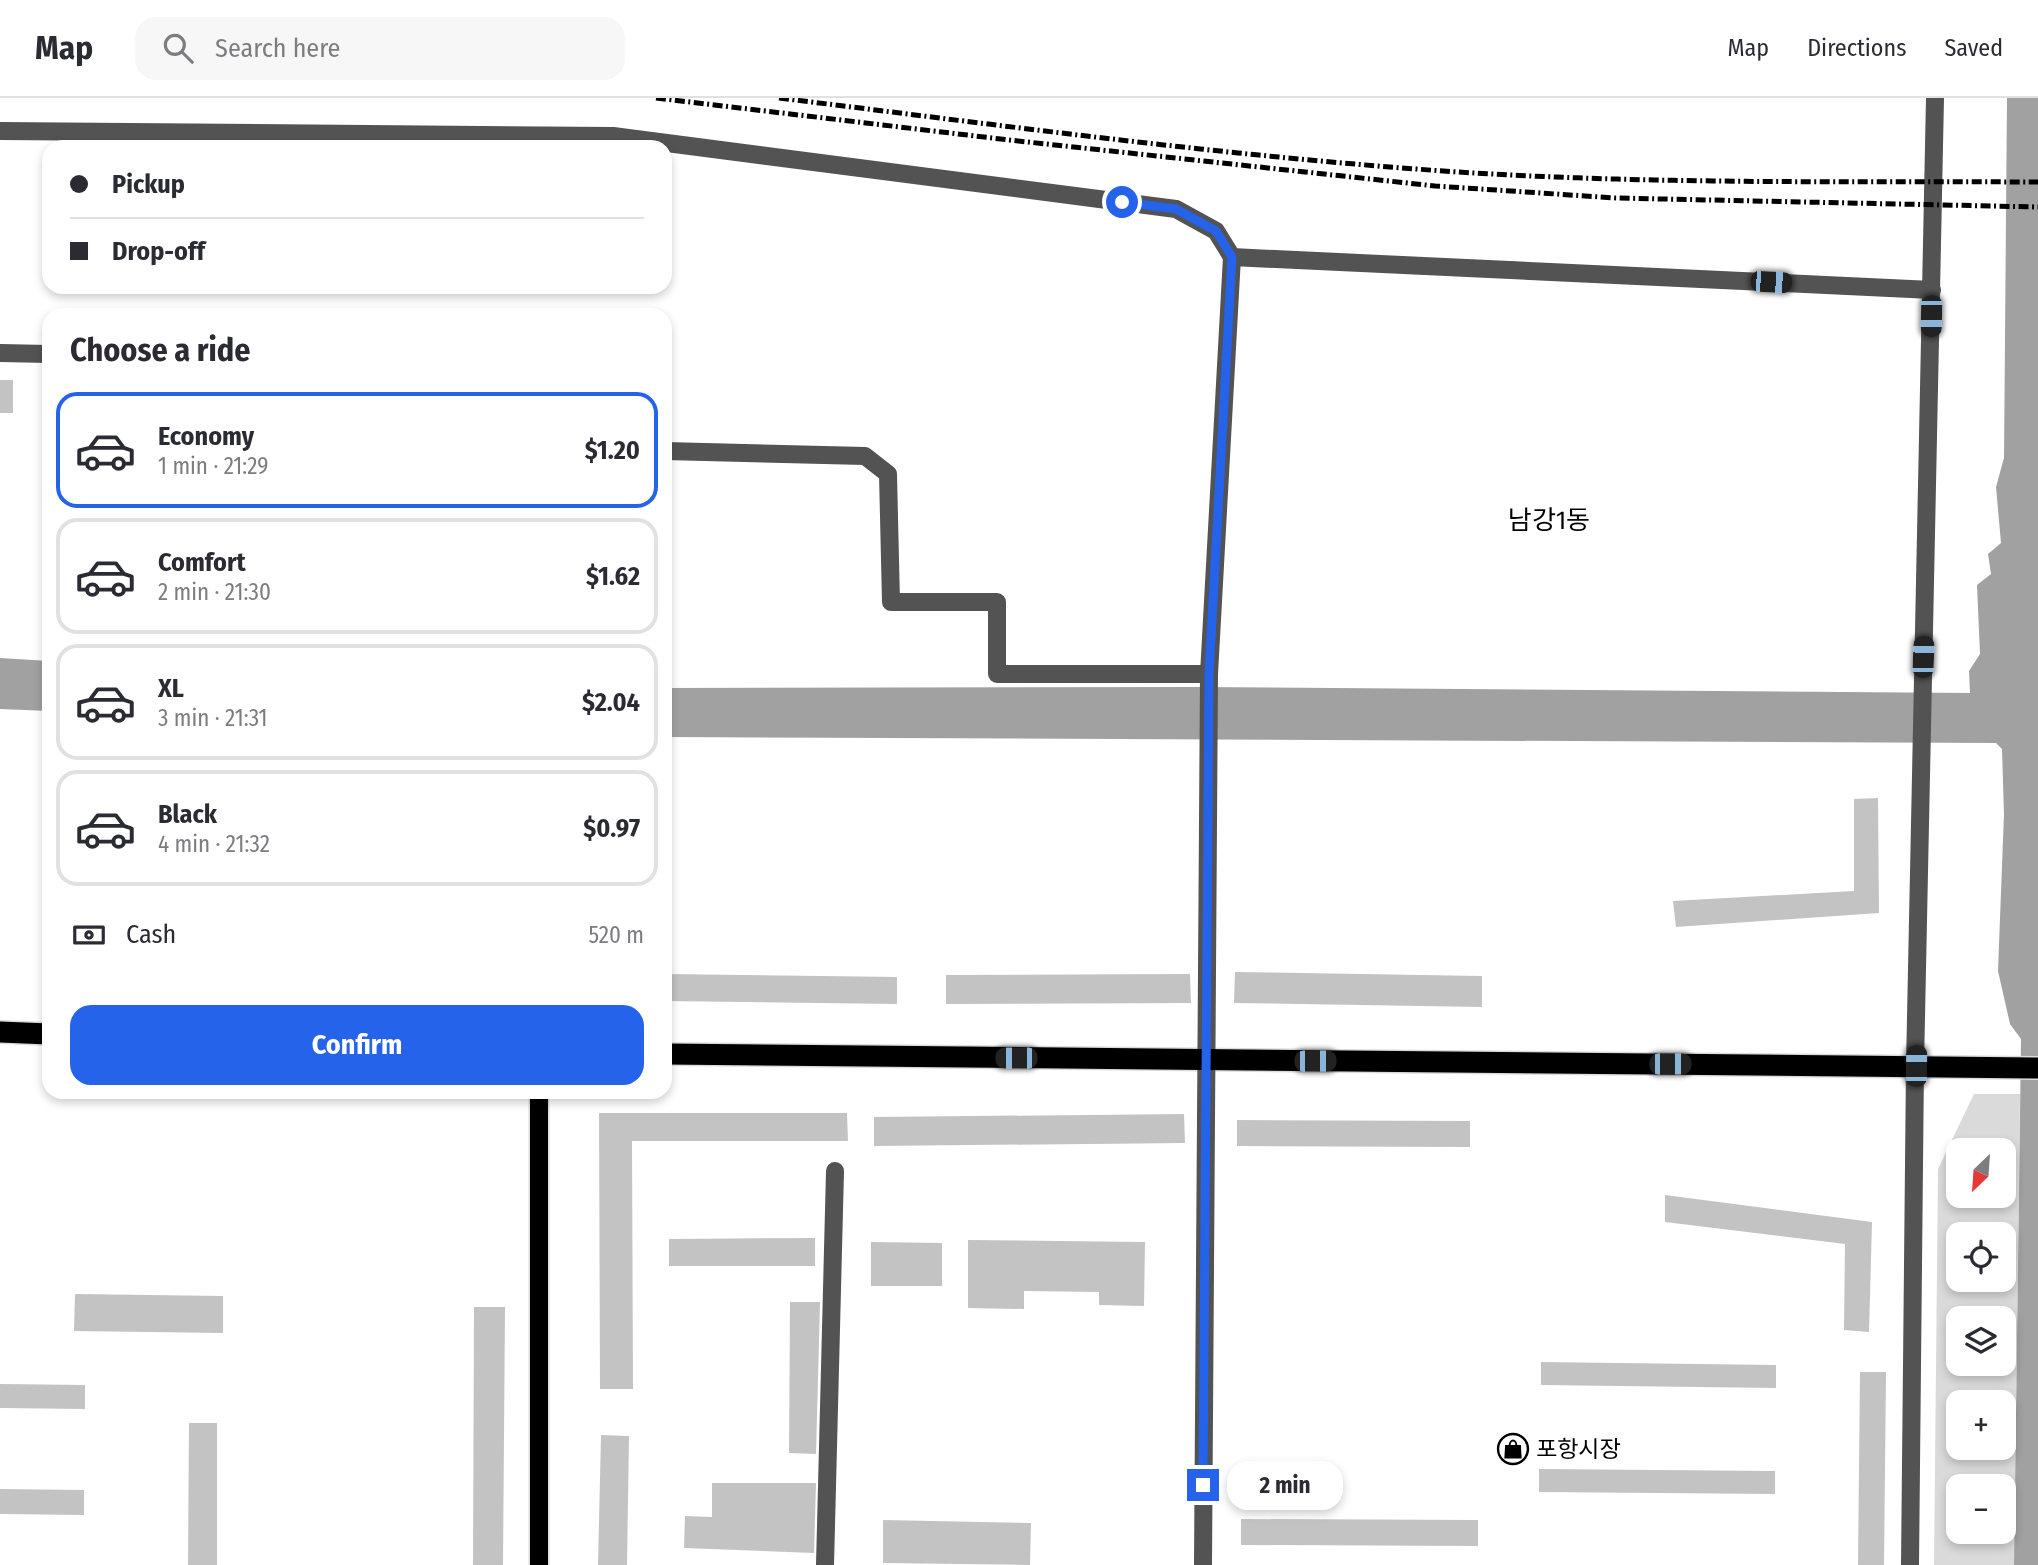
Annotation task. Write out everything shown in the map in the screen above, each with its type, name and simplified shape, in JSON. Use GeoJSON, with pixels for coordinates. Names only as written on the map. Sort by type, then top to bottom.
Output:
{"type":"FeatureCollection","features":[{"type":"Feature","properties":{"kind":"highway"},"geometry":{"type":"LineString","coordinates":[[0,1032],[42,1034]]}},
{"type":"Feature","properties":{"kind":"highway"},"geometry":{"type":"LineString","coordinates":[[672,1054],[2038,1068]]}},
{"type":"Feature","properties":{"kind":"main road"},"geometry":{"type":"LineString","coordinates":[[539,1099],[539,1565]]}},
{"type":"Feature","properties":{"kind":"street"},"geometry":{"type":"LineString","coordinates":[[1910,1565],[1916,1066],[1935,98]]}},
{"type":"Feature","properties":{"kind":"street"},"geometry":{"type":"LineString","coordinates":[[0,131],[613,136],[644,140]]}},
{"type":"Feature","properties":{"kind":"street"},"geometry":{"type":"LineString","coordinates":[[672,144],[1176,209],[1216,231],[1232,257],[1209,674],[1203,1565]]}},
{"type":"Feature","properties":{"kind":"street"},"geometry":{"type":"LineString","coordinates":[[1232,257],[1932,290]]}},
{"type":"Feature","properties":{"kind":"street"},"geometry":{"type":"LineString","coordinates":[[0,353],[42,354]]}},
{"type":"Feature","properties":{"kind":"street"},"geometry":{"type":"LineString","coordinates":[[672,451],[865,456],[888,474],[891,602],[997,602],[997,674],[1209,674]]}},
{"type":"Feature","properties":{"kind":"street"},"geometry":{"type":"LineString","coordinates":[[825,1565],[835,1171]]}},
{"type":"Feature","properties":{"kind":"shaded area"},"geometry":{"type":"Polygon","coordinates":[[[2007,98],[2038,98],[2038,1565],[2014,1565],[2021,1039],[2010,1024],[1998,971],[2004,814],[2002,749],[1996,743],[672,737],[672,688],[1199,687],[1970,693],[1969,671],[1980,654],[1977,585],[1991,574],[1988,554],[2001,543],[1996,487],[2004,458],[2007,98]]]}},
{"type":"Feature","properties":{"kind":"shaded area"},"geometry":{"type":"Polygon","coordinates":[[[0,658],[42,661],[42,711],[0,709],[0,658]]]}},
{"type":"Feature","properties":{"kind":"shaded area"},"geometry":{"type":"Polygon","coordinates":[[[1974,1094],[2020,1094],[2016,1408],[2016,1390],[1946,1390],[1946,1460],[2015,1460],[2015,1474],[1946,1474],[1946,1544],[2014,1544],[2014,1565],[1934,1565],[1938,1169],[1946,1152],[1946,1208],[2016,1208],[2016,1138],[1953,1138],[1974,1094]]]}},
{"type":"Feature","properties":{"kind":"building"},"geometry":{"type":"Polygon","coordinates":[[[0,380],[13,380],[13,413],[0,413],[0,380]]]}},
{"type":"Feature","properties":{"kind":"building"},"geometry":{"type":"Polygon","coordinates":[[[1878,798],[1879,913],[1676,927],[1673,901],[1854,891],[1854,799],[1878,798]]]}},
{"type":"Feature","properties":{"kind":"building"},"geometry":{"type":"Polygon","coordinates":[[[1235,972],[1482,976],[1482,1007],[1234,1003],[1235,972]]]}},
{"type":"Feature","properties":{"kind":"building"},"geometry":{"type":"Polygon","coordinates":[[[672,974],[897,977],[897,1004],[672,1001],[672,974]]]}},
{"type":"Feature","properties":{"kind":"building"},"geometry":{"type":"Polygon","coordinates":[[[1190,974],[1191,1003],[946,1004],[946,975],[1190,974]]]}},
{"type":"Feature","properties":{"kind":"building"},"geometry":{"type":"Polygon","coordinates":[[[599,1113],[847,1113],[848,1141],[632,1141],[633,1389],[600,1389],[599,1113]]]}},
{"type":"Feature","properties":{"kind":"building"},"geometry":{"type":"Polygon","coordinates":[[[1184,1114],[1185,1143],[874,1146],[874,1117],[1184,1114]]]}},
{"type":"Feature","properties":{"kind":"building"},"geometry":{"type":"Polygon","coordinates":[[[1237,1120],[1470,1121],[1470,1147],[1237,1146],[1237,1120]]]}},
{"type":"Feature","properties":{"kind":"building"},"geometry":{"type":"Polygon","coordinates":[[[1665,1195],[1872,1222],[1869,1332],[1844,1330],[1845,1244],[1665,1222],[1665,1195]]]}},
{"type":"Feature","properties":{"kind":"building"},"geometry":{"type":"Polygon","coordinates":[[[815,1238],[815,1266],[669,1266],[669,1239],[815,1238]]]}},
{"type":"Feature","properties":{"kind":"building"},"geometry":{"type":"Polygon","coordinates":[[[968,1240],[1145,1242],[1144,1306],[1099,1305],[1099,1292],[1024,1291],[1024,1309],[968,1308],[968,1240]]]}},
{"type":"Feature","properties":{"kind":"building"},"geometry":{"type":"Polygon","coordinates":[[[871,1242],[942,1243],[942,1286],[871,1286],[871,1242]]]}},
{"type":"Feature","properties":{"kind":"building"},"geometry":{"type":"Polygon","coordinates":[[[75,1294],[223,1296],[223,1333],[74,1331],[75,1294]]]}},
{"type":"Feature","properties":{"kind":"building"},"geometry":{"type":"Polygon","coordinates":[[[790,1302],[820,1302],[816,1454],[789,1453],[790,1302]]]}},
{"type":"Feature","properties":{"kind":"building"},"geometry":{"type":"Polygon","coordinates":[[[474,1307],[505,1307],[503,1565],[473,1565],[474,1307]]]}},
{"type":"Feature","properties":{"kind":"building"},"geometry":{"type":"Polygon","coordinates":[[[1541,1362],[1776,1365],[1776,1388],[1541,1385],[1541,1362]]]}},
{"type":"Feature","properties":{"kind":"building"},"geometry":{"type":"Polygon","coordinates":[[[1860,1372],[1886,1372],[1884,1565],[1858,1565],[1860,1372]]]}},
{"type":"Feature","properties":{"kind":"building"},"geometry":{"type":"Polygon","coordinates":[[[0,1384],[85,1385],[85,1409],[0,1408],[0,1384]]]}},
{"type":"Feature","properties":{"kind":"building"},"geometry":{"type":"Polygon","coordinates":[[[189,1423],[217,1423],[217,1565],[188,1565],[189,1423]]]}},
{"type":"Feature","properties":{"kind":"building"},"geometry":{"type":"Polygon","coordinates":[[[601,1435],[629,1436],[627,1565],[598,1565],[601,1435]]]}},
{"type":"Feature","properties":{"kind":"building"},"geometry":{"type":"Polygon","coordinates":[[[1539,1469],[1775,1471],[1775,1494],[1539,1492],[1539,1469]]]}},
{"type":"Feature","properties":{"kind":"building"},"geometry":{"type":"Polygon","coordinates":[[[712,1483],[816,1483],[814,1553],[684,1548],[685,1516],[712,1517],[712,1483]]]}},
{"type":"Feature","properties":{"kind":"building"},"geometry":{"type":"Polygon","coordinates":[[[0,1489],[84,1490],[84,1515],[0,1514],[0,1489]]]}},
{"type":"Feature","properties":{"kind":"building"},"geometry":{"type":"Polygon","coordinates":[[[1241,1519],[1478,1520],[1478,1546],[1241,1545],[1241,1519]]]}},
{"type":"Feature","properties":{"kind":"building"},"geometry":{"type":"Polygon","coordinates":[[[883,1520],[1031,1523],[1030,1565],[883,1563],[883,1520]]]}},
{"type":"Feature","properties":{"kind":"railway"},"geometry":{"type":"LineString","coordinates":[[656,98],[1009,140],[1435,186],[1616,198],[2038,207]]}},
{"type":"Feature","properties":{"kind":"railway"},"geometry":{"type":"LineString","coordinates":[[779,98],[1177,146],[1416,169],[1649,180],[2038,182]]}},
{"type":"Feature","properties":{"kind":"place","name":"포항시장"},"geometry":{"type":"Point","coordinates":[1513,1449]}},
{"type":"Feature","properties":{"kind":"district","name":"남강1동"},"geometry":{"type":"Point","coordinates":[1549,520]}},
{"type":"Feature","properties":{"kind":"route"},"geometry":{"type":"LineString","coordinates":[[1122,202],[1176,209],[1216,231],[1232,257],[1209,674],[1203,1485]]}}]}
